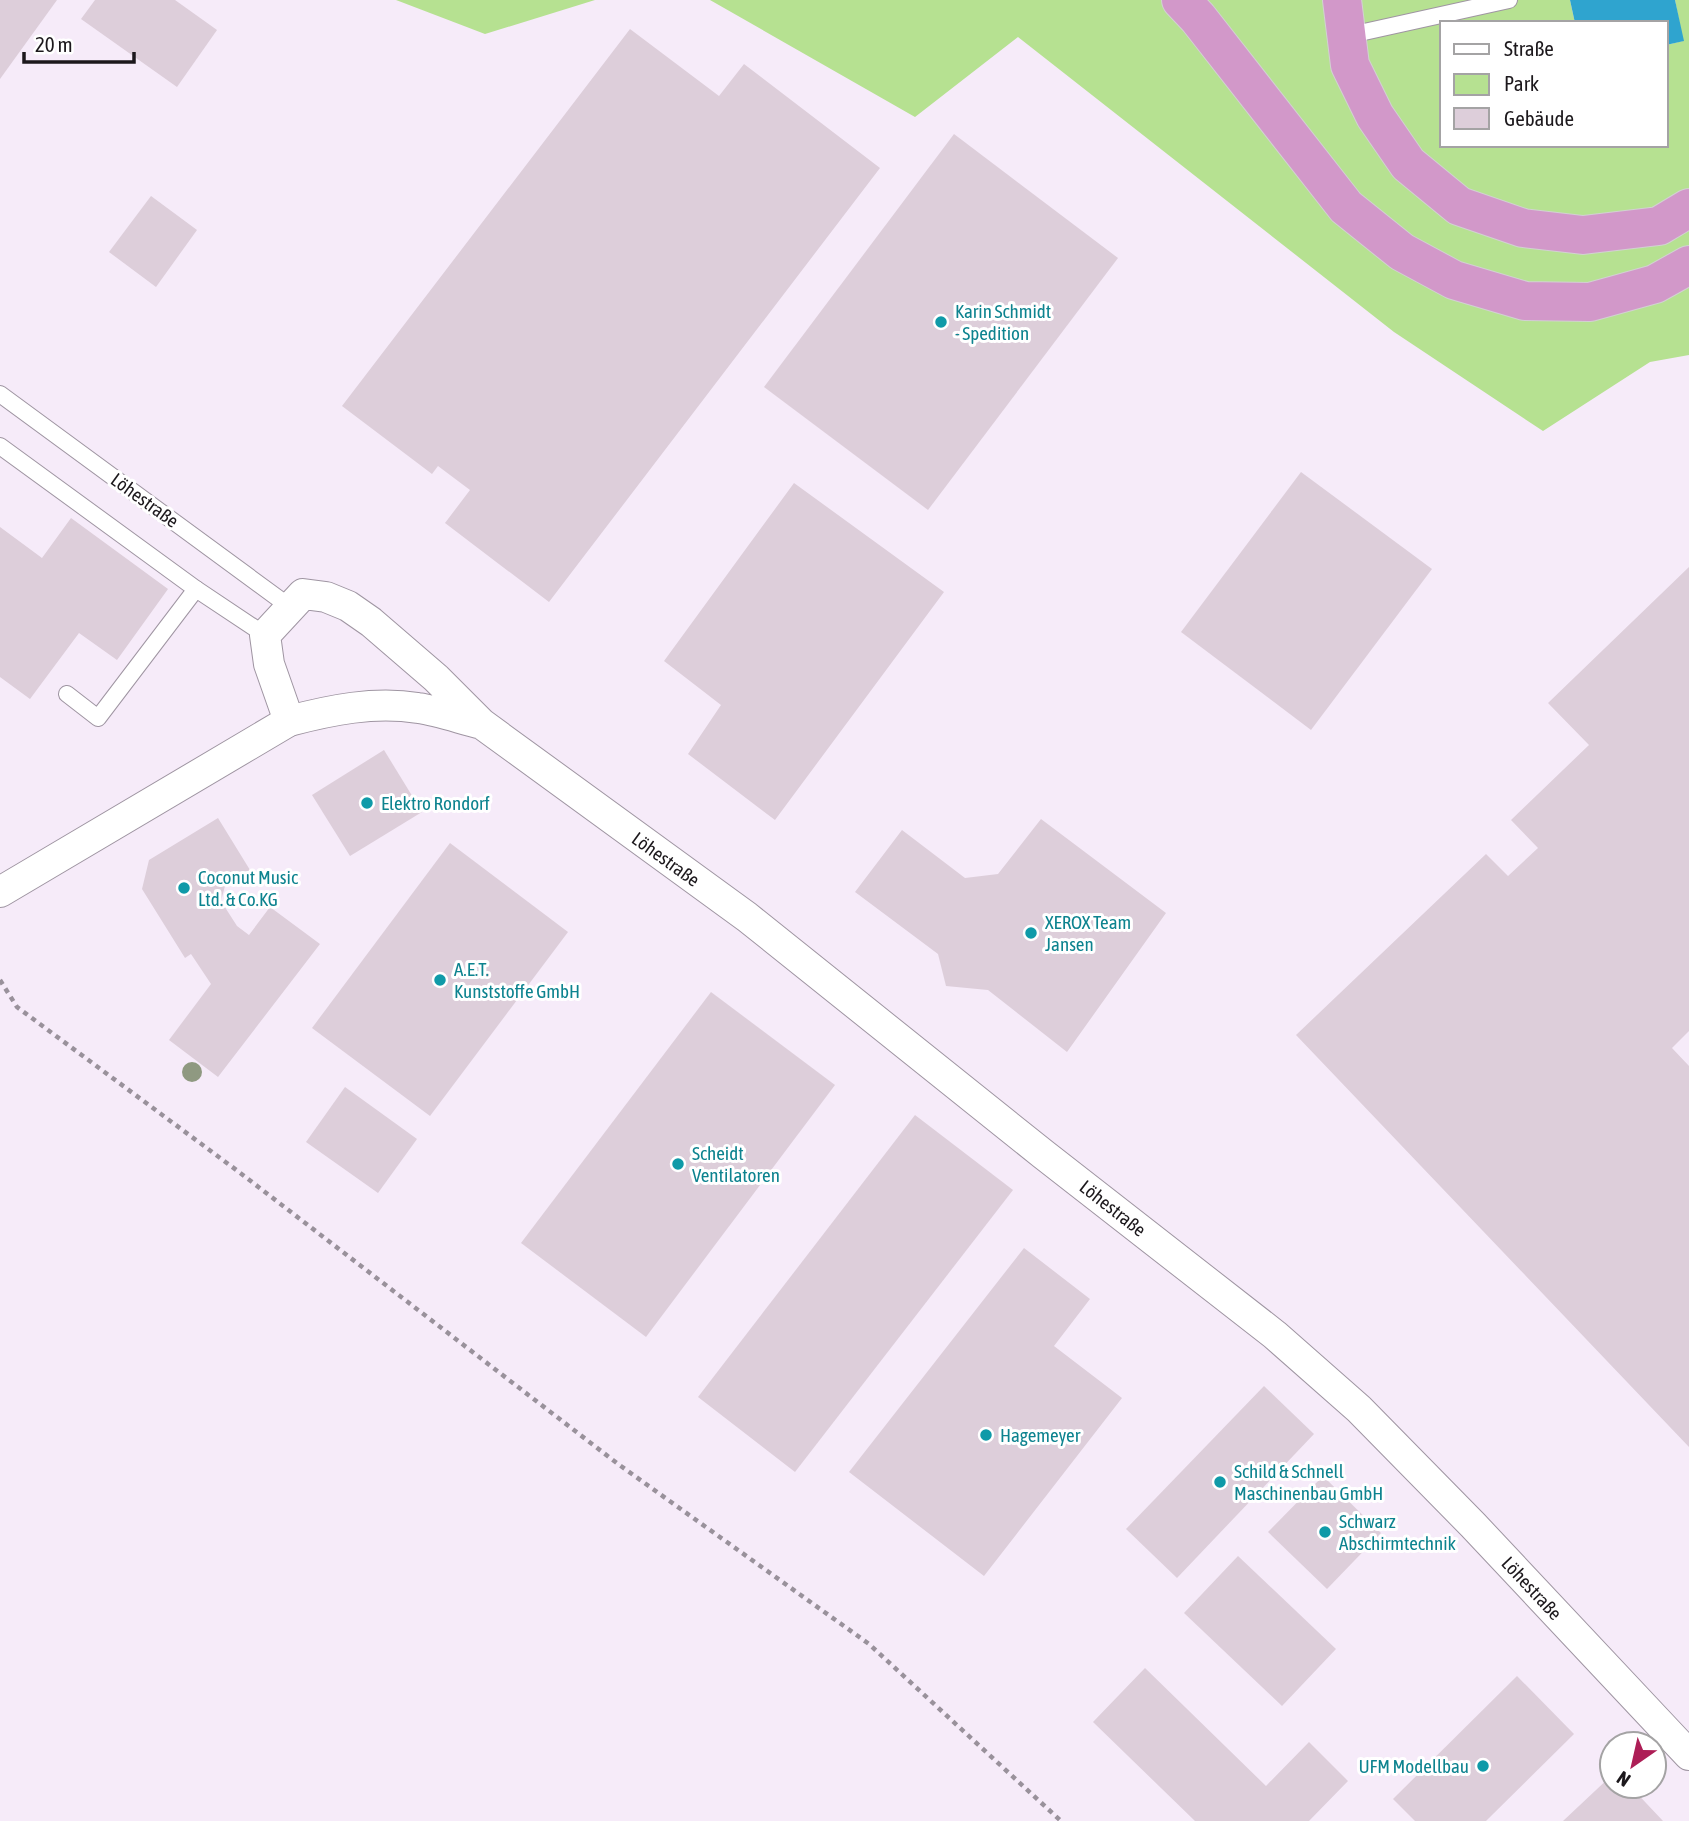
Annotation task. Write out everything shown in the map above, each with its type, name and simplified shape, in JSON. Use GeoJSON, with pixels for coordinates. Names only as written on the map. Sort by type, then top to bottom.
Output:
{"type":"FeatureCollection","features":[{"type":"Feature","properties":{"kind":"highway"},"geometry":{"type":"LineString","coordinates":[[1181,0],[1346,207],[1402,252],[1454,280],[1525,301],[1590,302],[1655,284],[1689,265]]}},
{"type":"Feature","properties":{"kind":"highway"},"geometry":{"type":"LineString","coordinates":[[1344,18],[1349,65],[1375,116],[1408,164],[1459,206],[1523,228],[1583,235],[1660,226],[1689,208]]}},
{"type":"Feature","properties":{"kind":"street","name":"Löhestraße"},"geometry":{"type":"LineString","coordinates":[[265,635],[303,594],[326,597],[348,606],[371,622],[436,678],[482,724],[747,917],[1032,1146],[1275,1335],[1359,1409],[1473,1525],[1689,1755]]}},
{"type":"Feature","properties":{"kind":"street"},"geometry":{"type":"LineString","coordinates":[[265,635],[269,664],[289,721]]}},
{"type":"Feature","properties":{"kind":"street","name":"Löhestraße"},"geometry":{"type":"LineString","coordinates":[[0,892],[289,721],[325,711],[368,705],[418,708],[482,724]]}},
{"type":"Feature","properties":{"kind":"lane"},"geometry":{"type":"LineString","coordinates":[[1344,18],[1509,0]]}},
{"type":"Feature","properties":{"kind":"lane","name":"Löhestraße"},"geometry":{"type":"LineString","coordinates":[[0,394],[290,607]]}},
{"type":"Feature","properties":{"kind":"lane"},"geometry":{"type":"LineString","coordinates":[[0,446],[196,589],[265,635]]}},
{"type":"Feature","properties":{"kind":"lane"},"geometry":{"type":"LineString","coordinates":[[67,694],[98,718],[196,589]]}},
{"type":"Feature","properties":{"kind":"path"},"geometry":{"type":"LineString","coordinates":[[0,980],[17,1007],[250,1180],[618,1464],[869,1644],[1061,1821]]}},
{"type":"Feature","properties":{"kind":"green space"},"geometry":{"type":"Polygon","coordinates":[[[396,0],[595,0],[485,34],[396,0]]]}},
{"type":"Feature","properties":{"kind":"green space"},"geometry":{"type":"Polygon","coordinates":[[[710,0],[1570,0],[1575,21],[1440,21],[1440,147],[1668,147],[1668,45],[1683,41],[1675,0],[1689,0],[1689,355],[1650,362],[1543,431],[1394,332],[1018,37],[915,117],[710,0]]]}},
{"type":"Feature","properties":{"kind":"water"},"geometry":{"type":"Polygon","coordinates":[[[1570,0],[1675,0],[1684,41],[1668,45],[1668,21],[1575,21],[1570,0]]]}},
{"type":"Feature","properties":{"kind":"building"},"geometry":{"type":"Polygon","coordinates":[[[0,0],[57,0],[0,79],[0,0]]]}},
{"type":"Feature","properties":{"kind":"building"},"geometry":{"type":"Polygon","coordinates":[[[95,0],[175,0],[217,30],[177,87],[81,19],[95,0]]]}},
{"type":"Feature","properties":{"kind":"building"},"geometry":{"type":"Polygon","coordinates":[[[630,29],[719,96],[744,64],[880,168],[549,602],[445,523],[470,490],[438,466],[432,474],[342,406],[630,29]]]}},
{"type":"Feature","properties":{"kind":"building","name":"Karin Schmidt - Spedition"},"geometry":{"type":"Polygon","coordinates":[[[954,134],[1118,258],[928,510],[764,387],[954,134]]]}},
{"type":"Feature","properties":{"kind":"building"},"geometry":{"type":"Polygon","coordinates":[[[151,196],[197,230],[156,287],[109,252],[151,196]]]}},
{"type":"Feature","properties":{"kind":"building"},"geometry":{"type":"Polygon","coordinates":[[[1301,472],[1432,569],[1311,730],[1181,632],[1301,472]]]}},
{"type":"Feature","properties":{"kind":"building"},"geometry":{"type":"Polygon","coordinates":[[[794,483],[944,592],[775,820],[688,754],[721,705],[664,661],[794,483]]]}},
{"type":"Feature","properties":{"kind":"building"},"geometry":{"type":"Polygon","coordinates":[[[71,518],[168,589],[117,660],[79,633],[30,699],[0,677],[0,527],[42,558],[71,518]]]}},
{"type":"Feature","properties":{"kind":"building"},"geometry":{"type":"Polygon","coordinates":[[[1689,567],[1689,1031],[1672,1048],[1689,1066],[1689,1447],[1296,1035],[1486,854],[1508,876],[1538,848],[1511,820],[1589,745],[1548,703],[1689,567]]]}},
{"type":"Feature","properties":{"kind":"building","name":"Elektro Rondorf"},"geometry":{"type":"Polygon","coordinates":[[[384,750],[422,812],[350,856],[312,795],[384,750]]]}},
{"type":"Feature","properties":{"kind":"building"},"geometry":{"type":"Polygon","coordinates":[[[218,818],[250,870],[225,886],[221,901],[237,926],[249,935],[270,907],[320,944],[218,1077],[169,1040],[211,984],[191,954],[185,958],[142,889],[149,860],[218,818]]]}},
{"type":"Feature","properties":{"kind":"building","name":"XEROX Team Jansen"},"geometry":{"type":"Polygon","coordinates":[[[1041,819],[1166,913],[1067,1052],[988,990],[946,986],[938,954],[855,892],[902,830],[965,878],[998,874],[1041,819]]]}},
{"type":"Feature","properties":{"kind":"building","name":"A.E.T. Kunststoffe GmbH"},"geometry":{"type":"Polygon","coordinates":[[[450,843],[568,932],[430,1116],[312,1028],[450,843]]]}},
{"type":"Feature","properties":{"kind":"building","name":"Scheidt Ventilatoren"},"geometry":{"type":"Polygon","coordinates":[[[711,992],[835,1085],[646,1337],[521,1243],[711,992]]]}},
{"type":"Feature","properties":{"kind":"building"},"geometry":{"type":"Polygon","coordinates":[[[345,1087],[417,1139],[378,1193],[306,1142],[345,1087]]]}},
{"type":"Feature","properties":{"kind":"building"},"geometry":{"type":"Polygon","coordinates":[[[915,1115],[1013,1190],[795,1472],[698,1397],[915,1115]]]}},
{"type":"Feature","properties":{"kind":"building","name":"Hagemeyer"},"geometry":{"type":"Polygon","coordinates":[[[1024,1248],[1090,1299],[1054,1346],[1122,1398],[984,1576],[849,1472],[1024,1248]]]}},
{"type":"Feature","properties":{"kind":"building","name":"Schild & Schnell Maschinenbau GmbH"},"geometry":{"type":"Polygon","coordinates":[[[1264,1386],[1314,1434],[1177,1578],[1126,1529],[1264,1386]]]}},
{"type":"Feature","properties":{"kind":"building","name":"Schwarz Abschirmtechnik"},"geometry":{"type":"Polygon","coordinates":[[[1323,1476],[1381,1533],[1327,1589],[1268,1532],[1323,1476]]]}},
{"type":"Feature","properties":{"kind":"building"},"geometry":{"type":"Polygon","coordinates":[[[1238,1556],[1336,1649],[1282,1706],[1184,1613],[1238,1556]]]}},
{"type":"Feature","properties":{"kind":"building"},"geometry":{"type":"Polygon","coordinates":[[[1145,1668],[1266,1786],[1309,1742],[1348,1781],[1309,1821],[1195,1821],[1093,1722],[1145,1668]]]}},
{"type":"Feature","properties":{"kind":"building","name":"UFM Modellbau"},"geometry":{"type":"Polygon","coordinates":[[[1517,1676],[1574,1734],[1486,1821],[1415,1821],[1393,1799],[1517,1676]]]}},
{"type":"Feature","properties":{"kind":"building"},"geometry":{"type":"Polygon","coordinates":[[[1598,1788],[1598,1800],[1643,1800],[1663,1821],[1563,1821],[1598,1788]]]}},
{"type":"Feature","properties":{"kind":"place","name":"Karin Schmidt - Spedition"},"geometry":{"type":"Point","coordinates":[941,322]}},
{"type":"Feature","properties":{"kind":"place","name":"Elektro Rondorf"},"geometry":{"type":"Point","coordinates":[367,803]}},
{"type":"Feature","properties":{"kind":"place","name":"Coconut Music Ltd. & Co.KG"},"geometry":{"type":"Point","coordinates":[184,888]}},
{"type":"Feature","properties":{"kind":"place","name":"XEROX Team Jansen"},"geometry":{"type":"Point","coordinates":[1031,933]}},
{"type":"Feature","properties":{"kind":"place","name":"A.E.T. Kunststoffe GmbH"},"geometry":{"type":"Point","coordinates":[440,980]}},
{"type":"Feature","properties":{"kind":"place","name":"Scheidt Ventilatoren"},"geometry":{"type":"Point","coordinates":[678,1164]}},
{"type":"Feature","properties":{"kind":"place","name":"Hagemeyer"},"geometry":{"type":"Point","coordinates":[986,1435]}},
{"type":"Feature","properties":{"kind":"place","name":"Schild & Schnell Maschinenbau GmbH"},"geometry":{"type":"Point","coordinates":[1220,1482]}},
{"type":"Feature","properties":{"kind":"place","name":"Schwarz Abschirmtechnik"},"geometry":{"type":"Point","coordinates":[1325,1532]}},
{"type":"Feature","properties":{"kind":"place","name":"UFM Modellbau"},"geometry":{"type":"Point","coordinates":[1483,1766]}}]}
